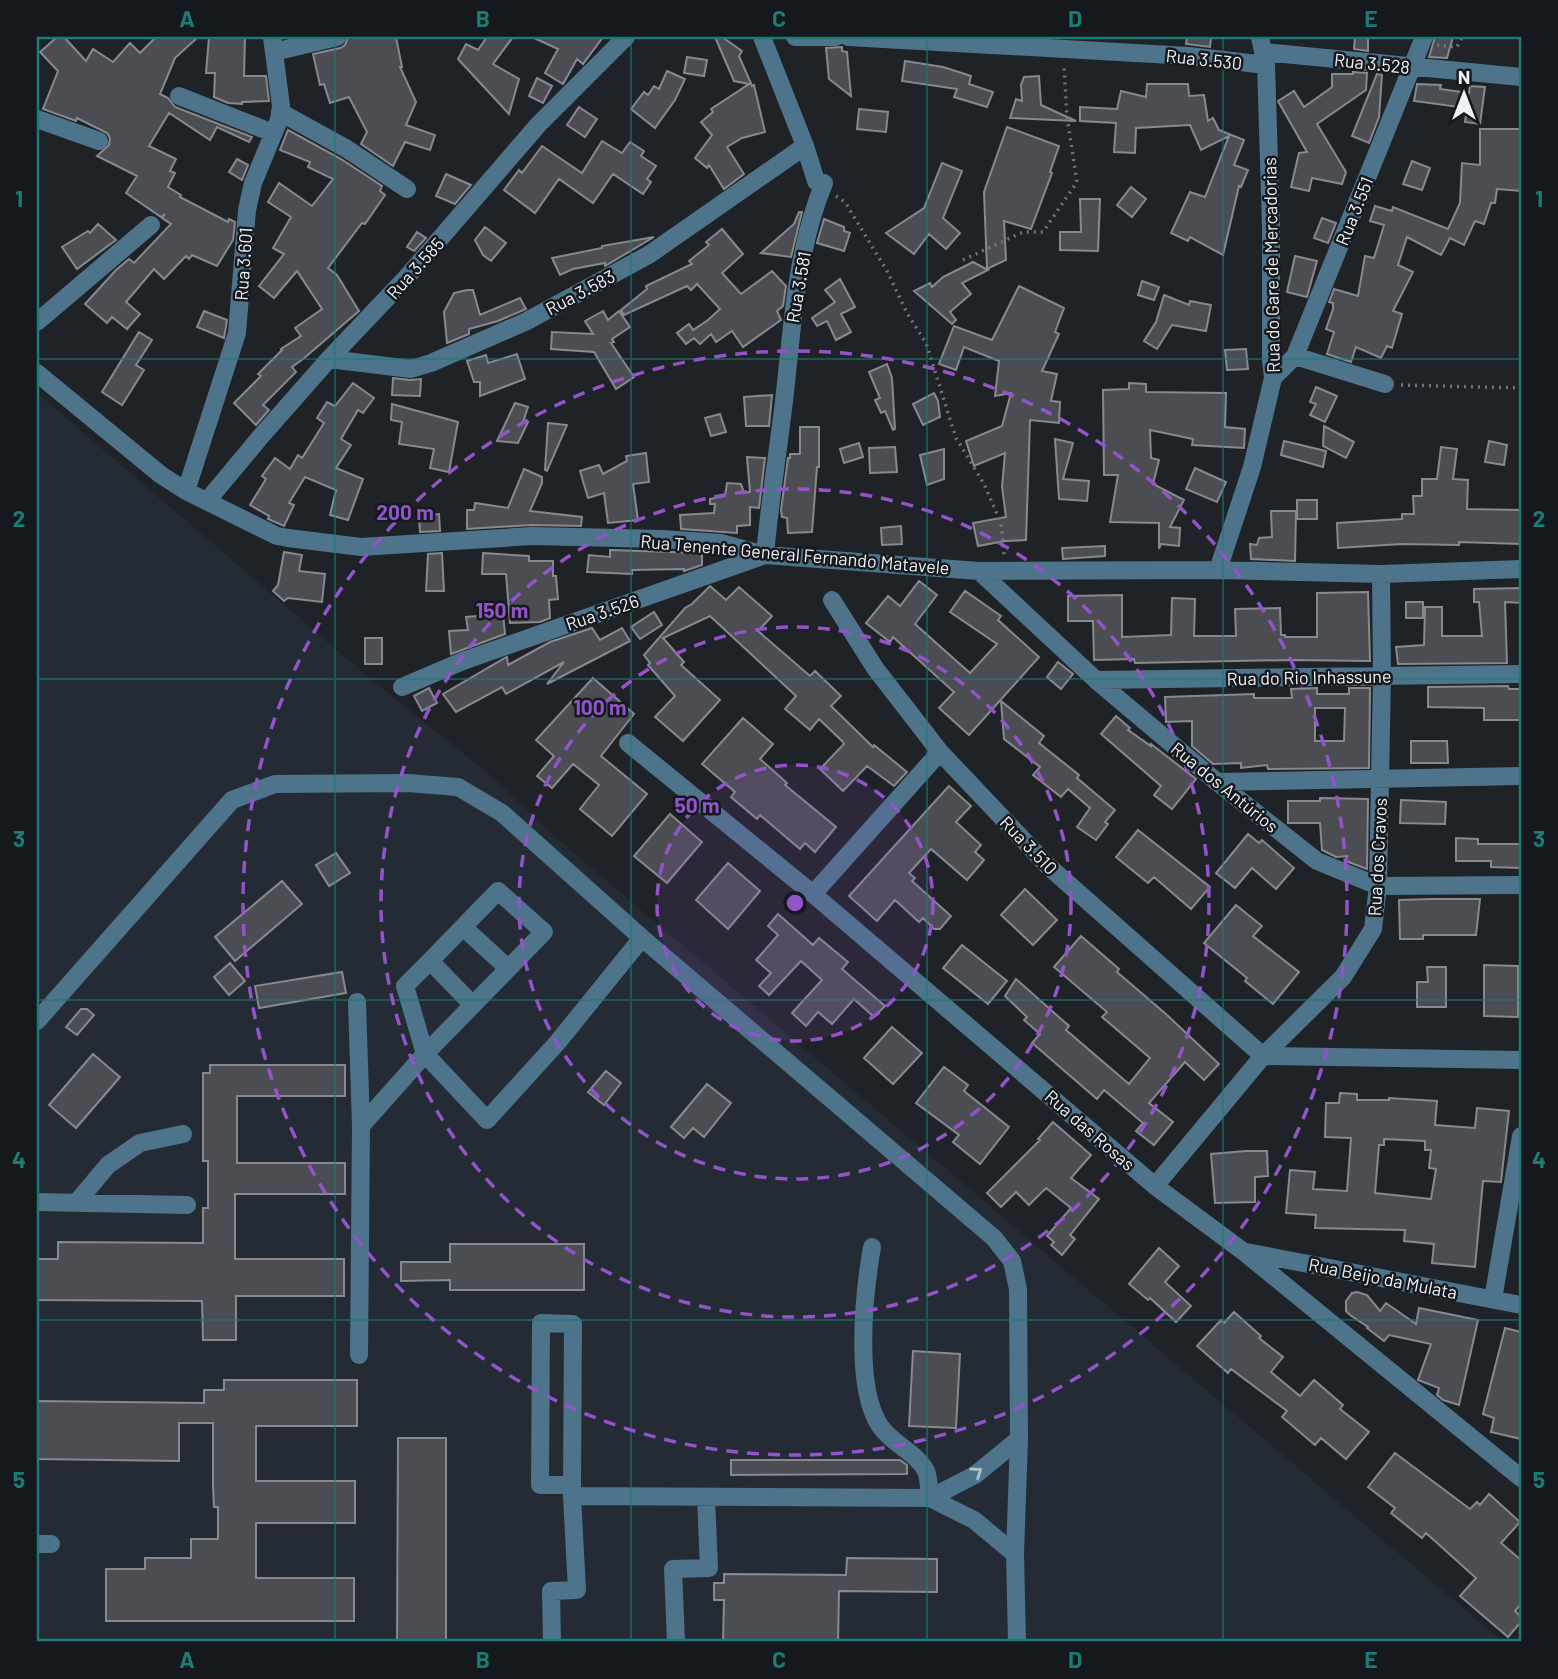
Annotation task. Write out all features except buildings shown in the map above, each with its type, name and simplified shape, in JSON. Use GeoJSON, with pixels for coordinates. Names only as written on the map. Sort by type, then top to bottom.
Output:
{"type":"FeatureCollection","features":[{"type":"Feature","properties":{"kind":"street"},"geometry":{"type":"LineString","coordinates":[[273,44],[337,37]]}},
{"type":"Feature","properties":{"kind":"street","name":"Rua 3.585"},"geometry":{"type":"LineString","coordinates":[[207,501],[329,359],[414,269],[538,125],[626,37]]}},
{"type":"Feature","properties":{"kind":"street"},"geometry":{"type":"LineString","coordinates":[[762,37],[816,181],[824,183],[822,186]]}},
{"type":"Feature","properties":{"kind":"street"},"geometry":{"type":"LineString","coordinates":[[795,37],[836,37]]}},
{"type":"Feature","properties":{"kind":"street","name":"Rua 3.530"},"geometry":{"type":"LineString","coordinates":[[848,37],[1189,56],[1263,51]]}},
{"type":"Feature","properties":{"kind":"street","name":"Rua 3.551"},"geometry":{"type":"LineString","coordinates":[[1273,378],[1295,356],[1423,40]]}},
{"type":"Feature","properties":{"kind":"street","name":"Rua 3.601"},"geometry":{"type":"LineString","coordinates":[[186,491],[237,333],[247,210],[253,183],[280,112],[273,44]]}},
{"type":"Feature","properties":{"kind":"street","name":"Rua 3.528"},"geometry":{"type":"LineString","coordinates":[[1263,51],[1521,77]]}},
{"type":"Feature","properties":{"kind":"street","name":"Rua do Gare de Mercadorias"},"geometry":{"type":"LineString","coordinates":[[1218,570],[1252,467],[1273,378],[1263,51]]}},
{"type":"Feature","properties":{"kind":"street"},"geometry":{"type":"LineString","coordinates":[[179,96],[273,133]]}},
{"type":"Feature","properties":{"kind":"street"},"geometry":{"type":"LineString","coordinates":[[280,112],[347,149],[407,189]]}},
{"type":"Feature","properties":{"kind":"street"},"geometry":{"type":"LineString","coordinates":[[37,119],[99,141]]}},
{"type":"Feature","properties":{"kind":"street","name":"Rua 3.583"},"geometry":{"type":"LineString","coordinates":[[329,359],[411,369],[515,326],[650,254],[805,146]]}},
{"type":"Feature","properties":{"kind":"street","name":"Rua 3.581"},"geometry":{"type":"LineString","coordinates":[[765,555],[792,318],[813,212],[822,186]]}},
{"type":"Feature","properties":{"kind":"street"},"geometry":{"type":"LineString","coordinates":[[37,322],[151,225]]}},
{"type":"Feature","properties":{"kind":"street"},"geometry":{"type":"LineString","coordinates":[[1295,356],[1385,383]]}},
{"type":"Feature","properties":{"kind":"street","name":"Rua Tenente General Fernando Matavele"},"geometry":{"type":"LineString","coordinates":[[37,373],[161,475],[186,491],[277,536],[361,547],[532,536],[721,543],[765,555],[979,571],[1218,570],[1381,574],[1521,569]]}},
{"type":"Feature","properties":{"kind":"street","name":"Rua 3.526"},"geometry":{"type":"LineString","coordinates":[[402,687],[463,661],[765,555]]}},
{"type":"Feature","properties":{"kind":"street","name":"Rua dos Antúrios"},"geometry":{"type":"LineString","coordinates":[[979,571],[1096,680],[1317,862],[1378,886],[1521,885]]}},
{"type":"Feature","properties":{"kind":"street","name":"Rua dos Cravos"},"geometry":{"type":"LineString","coordinates":[[1155,1186],[1264,1056],[1342,977],[1373,929],[1378,886],[1381,574]]}},
{"type":"Feature","properties":{"kind":"street","name":"Rua 3.510"},"geometry":{"type":"LineString","coordinates":[[832,600],[875,668],[940,752],[1047,866],[1264,1056]]}},
{"type":"Feature","properties":{"kind":"street","name":"Rua do Rio Inhassune"},"geometry":{"type":"LineString","coordinates":[[1096,680],[1521,674]]}},
{"type":"Feature","properties":{"kind":"street","name":"Rua das Rosas"},"geometry":{"type":"LineString","coordinates":[[628,743],[813,894],[1155,1186],[1244,1252],[1521,1478]]}},
{"type":"Feature","properties":{"kind":"street"},"geometry":{"type":"LineString","coordinates":[[813,894],[940,752]]}},
{"type":"Feature","properties":{"kind":"street"},"geometry":{"type":"LineString","coordinates":[[1217,782],[1521,776]]}},
{"type":"Feature","properties":{"kind":"street"},"geometry":{"type":"LineString","coordinates":[[37,1021],[232,800],[275,784],[408,783],[458,787],[502,813],[642,938],[994,1238],[1012,1261],[1018,1289],[1019,1439],[1015,1554],[1017,1642]]}},
{"type":"Feature","properties":{"kind":"street"},"geometry":{"type":"LineString","coordinates":[[361,1126],[425,1054],[472,1004],[544,932],[498,891],[405,986],[425,1054],[487,1120],[557,1043],[642,938]]}},
{"type":"Feature","properties":{"kind":"street"},"geometry":{"type":"LineString","coordinates":[[464,928],[508,968]]}},
{"type":"Feature","properties":{"kind":"street"},"geometry":{"type":"LineString","coordinates":[[430,961],[472,1004]]}},
{"type":"Feature","properties":{"kind":"street"},"geometry":{"type":"LineString","coordinates":[[357,1002],[361,1126],[359,1355]]}},
{"type":"Feature","properties":{"kind":"street"},"geometry":{"type":"LineString","coordinates":[[1264,1056],[1521,1060]]}},
{"type":"Feature","properties":{"kind":"street"},"geometry":{"type":"LineString","coordinates":[[77,1202],[108,1165],[140,1143],[184,1134]]}},
{"type":"Feature","properties":{"kind":"street"},"geometry":{"type":"LineString","coordinates":[[1493,1299],[1521,1136]]}},
{"type":"Feature","properties":{"kind":"street"},"geometry":{"type":"LineString","coordinates":[[37,1202],[187,1205]]}},
{"type":"Feature","properties":{"kind":"street"},"geometry":{"type":"LineString","coordinates":[[872,1247],[866,1282],[863,1340],[870,1406],[880,1427],[915,1458],[926,1472],[930,1498]]}},
{"type":"Feature","properties":{"kind":"street","name":"Rua Beijo da Mulata"},"geometry":{"type":"LineString","coordinates":[[1244,1252],[1521,1305]]}},
{"type":"Feature","properties":{"kind":"street"},"geometry":{"type":"LineString","coordinates":[[552,1642],[551,1591],[578,1590],[572,1491],[573,1324],[541,1323],[540,1485],[572,1491],[706,1497],[930,1498],[974,1520],[1015,1554]]}},
{"type":"Feature","properties":{"kind":"street"},"geometry":{"type":"LineString","coordinates":[[930,1498],[975,1475],[1019,1439]]}},
{"type":"Feature","properties":{"kind":"street"},"geometry":{"type":"LineString","coordinates":[[676,1642],[673,1569],[709,1568],[706,1497]]}},
{"type":"Feature","properties":{"kind":"path"},"geometry":{"type":"LineString","coordinates":[[1423,40],[1457,47],[1462,37]]}},
{"type":"Feature","properties":{"kind":"path"},"geometry":{"type":"LineString","coordinates":[[963,260],[1023,232],[1042,232],[1077,182],[1067,117],[1063,49]]}},
{"type":"Feature","properties":{"kind":"path"},"geometry":{"type":"LineString","coordinates":[[822,186],[845,202],[926,342],[956,438],[984,484],[1001,523],[1005,571]]}},
{"type":"Feature","properties":{"kind":"path"},"geometry":{"type":"LineString","coordinates":[[1385,383],[1521,388]]}},
{"type":"Feature","properties":{"kind":"shaded area"},"geometry":{"type":"Polygon","coordinates":[[[37,393],[367,676],[488,773],[561,842],[1503,1642],[37,1642],[37,393]]]}}]}
